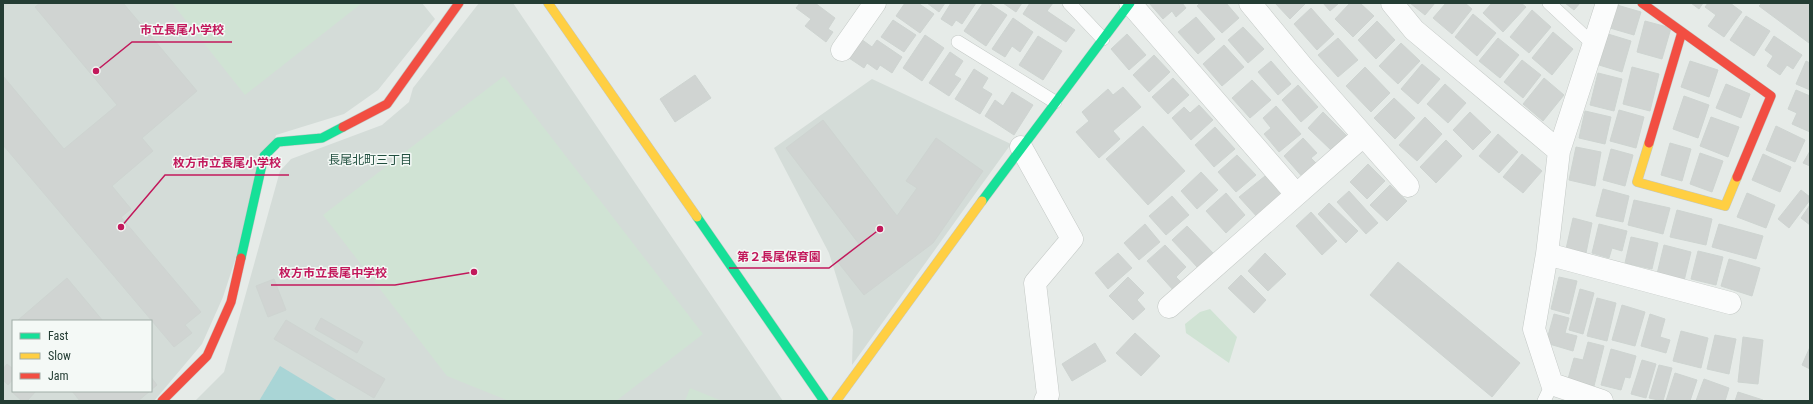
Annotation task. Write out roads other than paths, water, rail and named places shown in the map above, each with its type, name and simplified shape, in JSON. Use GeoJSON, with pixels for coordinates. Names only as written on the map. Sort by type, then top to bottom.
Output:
{"type":"FeatureCollection","features":[{"type":"Feature","properties":{"kind":"street"},"geometry":{"type":"LineString","coordinates":[[162,401],[207,356],[231,302],[264,156],[278,142],[322,138],[387,104],[459,3]]}},
{"type":"Feature","properties":{"kind":"street"},"geometry":{"type":"LineString","coordinates":[[548,3],[824,401]]}},
{"type":"Feature","properties":{"kind":"street"},"geometry":{"type":"LineString","coordinates":[[842,50],[875,3]]}},
{"type":"Feature","properties":{"kind":"street"},"geometry":{"type":"LineString","coordinates":[[836,401],[1021,146],[1130,3],[1296,194]]}},
{"type":"Feature","properties":{"kind":"street"},"geometry":{"type":"LineString","coordinates":[[1250,3],[1302,66],[1408,186]]}},
{"type":"Feature","properties":{"kind":"street"},"geometry":{"type":"LineString","coordinates":[[1392,3],[1414,30],[1559,151]]}},
{"type":"Feature","properties":{"kind":"street"},"geometry":{"type":"LineString","coordinates":[[1602,401],[1548,392],[1534,329],[1546,254],[1559,151],[1607,3]]}},
{"type":"Feature","properties":{"kind":"street"},"geometry":{"type":"LineString","coordinates":[[1642,3],[1771,96],[1725,206],[1637,182],[1682,32]]}},
{"type":"Feature","properties":{"kind":"street"},"geometry":{"type":"LineString","coordinates":[[1169,307],[1363,136]]}},
{"type":"Feature","properties":{"kind":"street"},"geometry":{"type":"LineString","coordinates":[[1021,146],[1072,239],[1035,283],[1048,395],[1045,401]]}},
{"type":"Feature","properties":{"kind":"street"},"geometry":{"type":"LineString","coordinates":[[1546,254],[1730,303]]}},
{"type":"Feature","properties":{"kind":"lane"},"geometry":{"type":"LineString","coordinates":[[1069,3],[1103,39]]}},
{"type":"Feature","properties":{"kind":"lane"},"geometry":{"type":"LineString","coordinates":[[1549,3],[1593,44]]}},
{"type":"Feature","properties":{"kind":"lane"},"geometry":{"type":"LineString","coordinates":[[958,42],[1055,102]]}},
{"type":"Feature","properties":{"kind":"water"},"geometry":{"type":"Polygon","coordinates":[[[280,366],[338,401],[259,401],[280,366]]]}},
{"type":"Feature","properties":{"kind":"place","name":"市立長尾小学校"},"geometry":{"type":"Point","coordinates":[96,71]}},
{"type":"Feature","properties":{"kind":"place","name":"枚方市立長尾小学校"},"geometry":{"type":"Point","coordinates":[121,227]}},
{"type":"Feature","properties":{"kind":"place","name":"第２長尾保育園"},"geometry":{"type":"Point","coordinates":[880,229]}},
{"type":"Feature","properties":{"kind":"place","name":"枚方市立長尾中学校"},"geometry":{"type":"Point","coordinates":[474,272]}},
{"type":"Feature","properties":{"kind":"district","name":"長尾北町三丁目"},"geometry":{"type":"Point","coordinates":[370,160]}}]}
